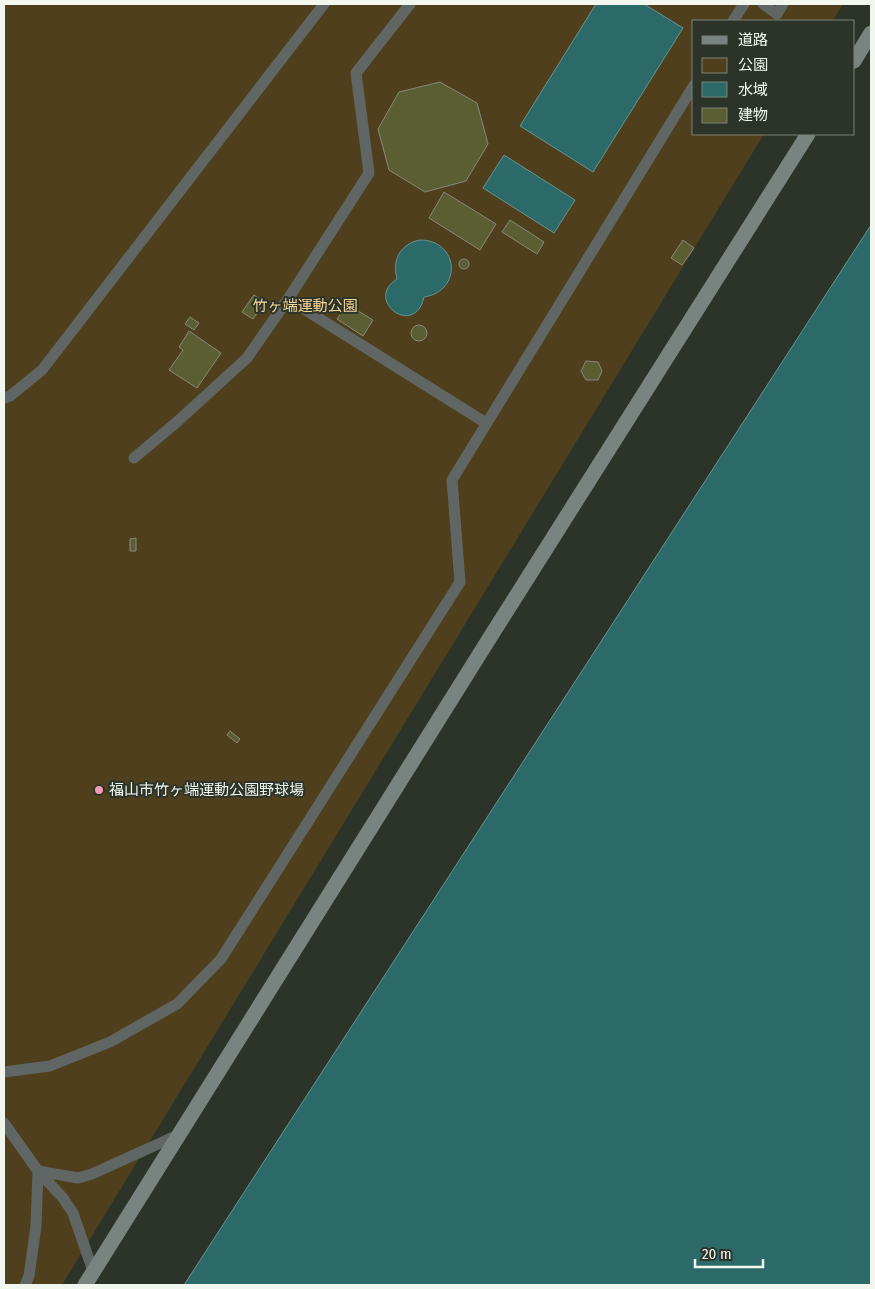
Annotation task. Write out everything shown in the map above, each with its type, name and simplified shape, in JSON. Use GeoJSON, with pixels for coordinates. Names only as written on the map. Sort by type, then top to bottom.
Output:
{"type":"FeatureCollection","features":[{"type":"Feature","properties":{"kind":"street"},"geometry":{"type":"LineString","coordinates":[[855,59],[871,33]]}},
{"type":"Feature","properties":{"kind":"street"},"geometry":{"type":"LineString","coordinates":[[84,1285],[488,639],[807,135]]}},
{"type":"Feature","properties":{"kind":"lane"},"geometry":{"type":"LineString","coordinates":[[4,398],[10,396],[42,370],[324,4]]}},
{"type":"Feature","properties":{"kind":"lane"},"geometry":{"type":"LineString","coordinates":[[134,458],[247,358],[288,299],[369,173],[356,73],[410,4]]}},
{"type":"Feature","properties":{"kind":"lane"},"geometry":{"type":"LineString","coordinates":[[734,20],[744,4]]}},
{"type":"Feature","properties":{"kind":"lane"},"geometry":{"type":"LineString","coordinates":[[762,4],[777,14],[784,4]]}},
{"type":"Feature","properties":{"kind":"lane"},"geometry":{"type":"LineString","coordinates":[[4,1072],[50,1066],[110,1042],[177,1004],[221,959],[460,582],[452,480],[692,88]]}},
{"type":"Feature","properties":{"kind":"lane"},"geometry":{"type":"LineString","coordinates":[[288,299],[486,423]]}},
{"type":"Feature","properties":{"kind":"lane"},"geometry":{"type":"LineString","coordinates":[[4,1123],[38,1171],[73,1212],[94,1271]]}},
{"type":"Feature","properties":{"kind":"lane"},"geometry":{"type":"LineString","coordinates":[[38,1171],[78,1178],[92,1174],[178,1135]]}},
{"type":"Feature","properties":{"kind":"lane"},"geometry":{"type":"LineString","coordinates":[[25,1285],[29,1276],[36,1226],[38,1171]]}},
{"type":"Feature","properties":{"kind":"green space","name":"竹ヶ端運動公園"},"geometry":{"type":"Polygon","coordinates":[[[4,4],[843,4],[834,20],[692,20],[692,135],[763,135],[62,1285],[4,1285],[4,4]]]}},
{"type":"Feature","properties":{"kind":"water"},"geometry":{"type":"Polygon","coordinates":[[[596,4],[644,4],[683,28],[593,172],[520,126],[596,4]]]}},
{"type":"Feature","properties":{"kind":"water"},"geometry":{"type":"Polygon","coordinates":[[[504,155],[575,200],[554,233],[483,188],[504,155]]]}},
{"type":"Feature","properties":{"kind":"water"},"geometry":{"type":"Polygon","coordinates":[[[871,225],[871,1285],[184,1285],[871,225]]]}},
{"type":"Feature","properties":{"kind":"water"},"geometry":{"type":"Polygon","coordinates":[[[420,240],[433,242],[443,248],[449,256],[450,276],[445,286],[437,293],[424,297],[419,309],[411,315],[403,315],[394,312],[388,305],[386,297],[388,288],[397,279],[396,265],[399,254],[407,245],[420,240]]]}},
{"type":"Feature","properties":{"kind":"building"},"geometry":{"type":"Polygon","coordinates":[[[440,82],[477,103],[488,144],[466,181],[425,192],[389,170],[378,129],[399,92],[440,82]]]}},
{"type":"Feature","properties":{"kind":"building"},"geometry":{"type":"Polygon","coordinates":[[[444,192],[496,224],[480,250],[429,218],[444,192]]]}},
{"type":"Feature","properties":{"kind":"building"},"geometry":{"type":"Polygon","coordinates":[[[510,220],[544,242],[537,254],[502,232],[510,220]]]}},
{"type":"Feature","properties":{"kind":"building"},"geometry":{"type":"Polygon","coordinates":[[[683,240],[694,248],[682,265],[671,258],[683,240]]]}},
{"type":"Feature","properties":{"kind":"building"},"geometry":{"type":"Polygon","coordinates":[[[462,259],[466,259],[469,264],[468,268],[462,269],[459,266],[459,262],[462,259]]]}},
{"type":"Feature","properties":{"kind":"building"},"geometry":{"type":"Polygon","coordinates":[[[254,295],[265,302],[253,319],[242,312],[254,295]]]}},
{"type":"Feature","properties":{"kind":"building"},"geometry":{"type":"Polygon","coordinates":[[[347,304],[373,320],[363,336],[337,319],[347,304]]]}},
{"type":"Feature","properties":{"kind":"building"},"geometry":{"type":"Polygon","coordinates":[[[190,317],[199,323],[194,330],[185,324],[190,317]]]}},
{"type":"Feature","properties":{"kind":"building"},"geometry":{"type":"Polygon","coordinates":[[[419,325],[427,333],[419,341],[411,333],[419,325]]]}},
{"type":"Feature","properties":{"kind":"building"},"geometry":{"type":"Polygon","coordinates":[[[189,331],[221,353],[197,388],[169,370],[183,350],[179,347],[189,331]]]}},
{"type":"Feature","properties":{"kind":"building"},"geometry":{"type":"Polygon","coordinates":[[[586,361],[598,362],[602,371],[598,380],[586,380],[581,371],[586,361]]]}},
{"type":"Feature","properties":{"kind":"building"},"geometry":{"type":"Polygon","coordinates":[[[136,538],[136,551],[130,551],[130,539],[136,538]]]}},
{"type":"Feature","properties":{"kind":"building"},"geometry":{"type":"Polygon","coordinates":[[[230,731],[240,739],[237,743],[227,735],[230,731]]]}},
{"type":"Feature","properties":{"kind":"place","name":"福山市竹ヶ端運動公園野球場"},"geometry":{"type":"Point","coordinates":[99,790]}}]}
